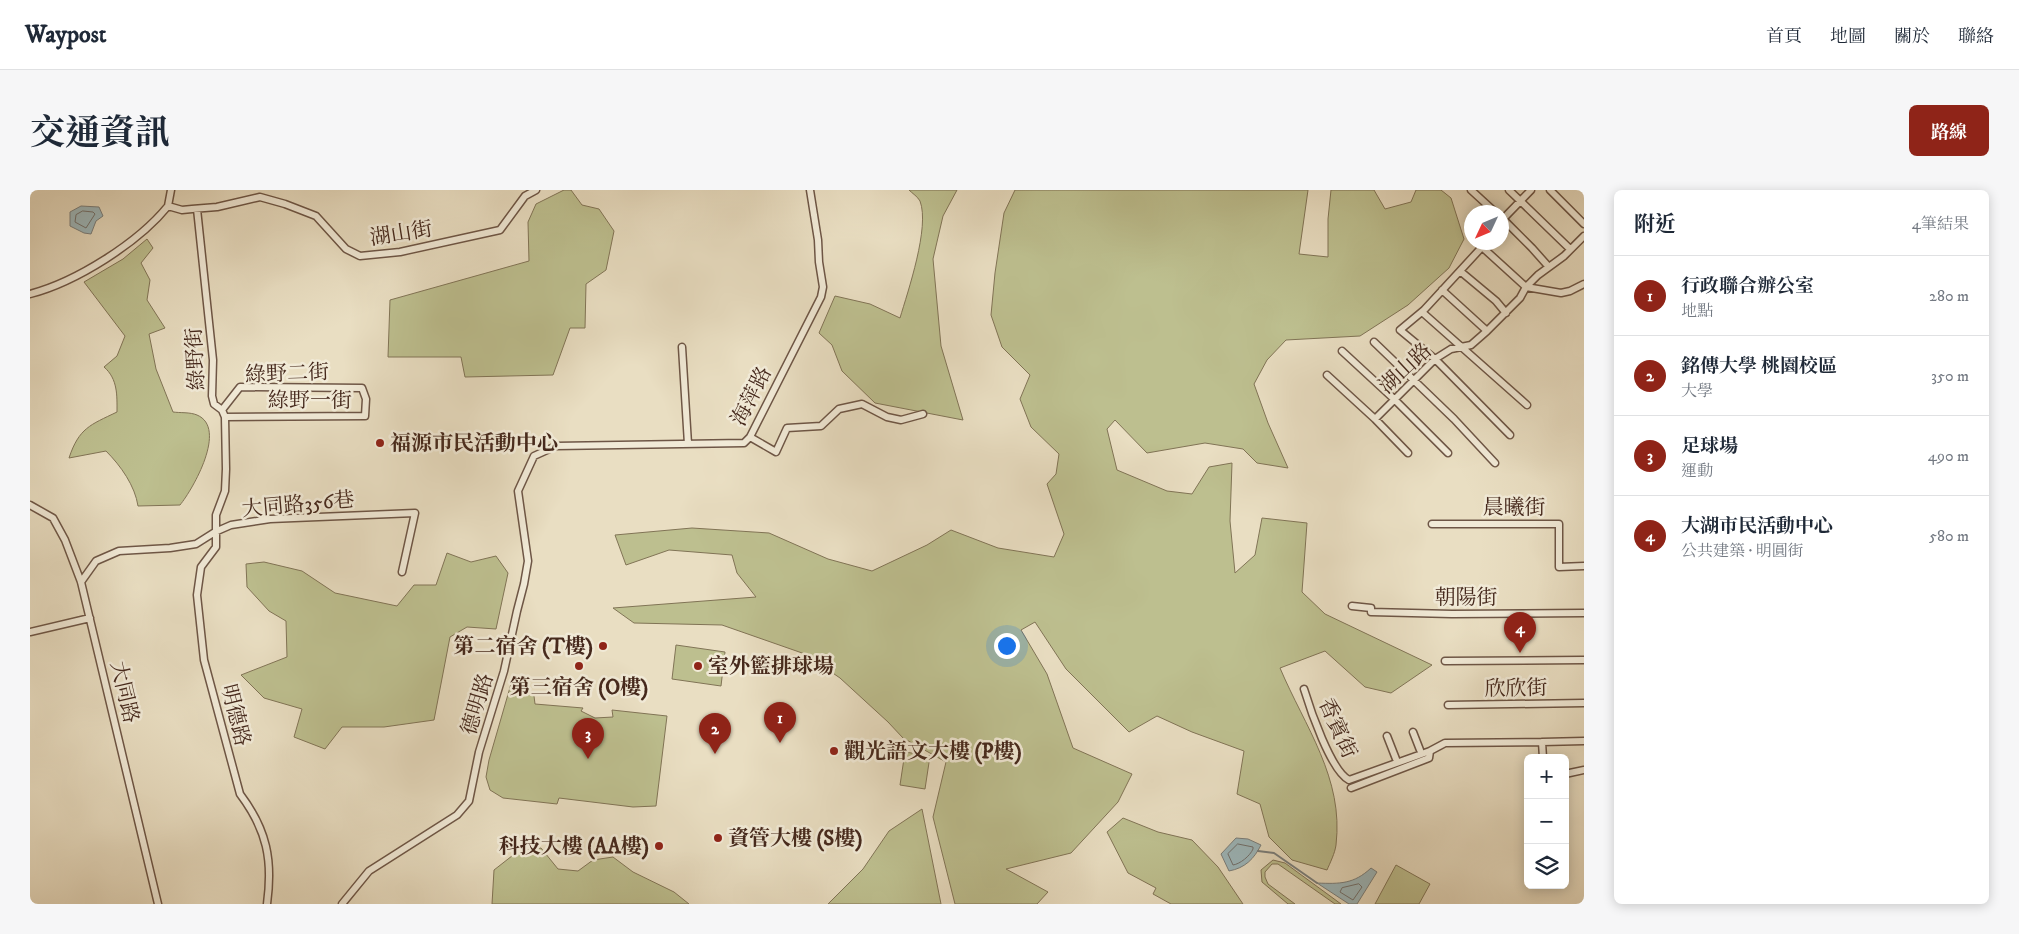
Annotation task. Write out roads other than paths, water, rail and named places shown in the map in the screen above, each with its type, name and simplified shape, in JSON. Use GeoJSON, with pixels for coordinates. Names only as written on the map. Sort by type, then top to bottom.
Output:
{"type":"FeatureCollection","features":[{"type":"Feature","properties":{"kind":"street"},"geometry":{"type":"LineString","coordinates":[[30,294],[70,280],[88,271],[132,240],[148,227],[168,206],[171,190]]}},
{"type":"Feature","properties":{"kind":"street","name":"湖山街"},"geometry":{"type":"LineString","coordinates":[[168,206],[182,210],[197,209],[217,207],[260,197],[316,216],[346,249],[360,256],[400,252],[500,230],[524,196],[536,190]]}},
{"type":"Feature","properties":{"kind":"street","name":"海萍路"},"geometry":{"type":"LineString","coordinates":[[534,456],[556,446],[744,443],[750,437],[821,297],[822,287],[818,240],[810,190]]}},
{"type":"Feature","properties":{"kind":"street"},"geometry":{"type":"LineString","coordinates":[[1471,190],[1487,205]]}},
{"type":"Feature","properties":{"kind":"street"},"geometry":{"type":"LineString","coordinates":[[1509,190],[1570,249]]}},
{"type":"Feature","properties":{"kind":"street"},"geometry":{"type":"LineString","coordinates":[[1509,212],[1531,190]]}},
{"type":"Feature","properties":{"kind":"street"},"geometry":{"type":"LineString","coordinates":[[1550,190],[1584,224]]}},
{"type":"Feature","properties":{"kind":"street","name":"綠野街"},"geometry":{"type":"LineString","coordinates":[[197,209],[213,360],[212,396],[214,404],[222,410],[225,417],[225,490],[216,515],[215,532]]}},
{"type":"Feature","properties":{"kind":"street"},"geometry":{"type":"LineString","coordinates":[[1509,226],[1548,266]]}},
{"type":"Feature","properties":{"kind":"street","name":"湖山路"},"geometry":{"type":"LineString","coordinates":[[1375,419],[1435,359],[1451,349],[1471,345],[1487,331],[1520,298],[1526,287],[1548,266],[1564,256],[1584,236]]}},
{"type":"Feature","properties":{"kind":"street","name":"湖山路"},"geometry":{"type":"LineString","coordinates":[[1435,359],[1400,330],[1422,312],[1478,250]]}},
{"type":"Feature","properties":{"kind":"street","name":"湖山路"},"geometry":{"type":"LineString","coordinates":[[1487,250],[1526,287]]}},
{"type":"Feature","properties":{"kind":"street"},"geometry":{"type":"LineString","coordinates":[[1460,271],[1496,301],[1506,313]]}},
{"type":"Feature","properties":{"kind":"street"},"geometry":{"type":"LineString","coordinates":[[1526,287],[1561,293],[1584,284]]}},
{"type":"Feature","properties":{"kind":"street"},"geometry":{"type":"LineString","coordinates":[[1442,290],[1487,331]]}},
{"type":"Feature","properties":{"kind":"street"},"geometry":{"type":"LineString","coordinates":[[1422,312],[1527,405]]}},
{"type":"Feature","properties":{"kind":"street"},"geometry":{"type":"LineString","coordinates":[[1374,342],[1454,418],[1495,463]]}},
{"type":"Feature","properties":{"kind":"street"},"geometry":{"type":"LineString","coordinates":[[682,347],[688,444]]}},
{"type":"Feature","properties":{"kind":"street"},"geometry":{"type":"LineString","coordinates":[[1342,351],[1448,453]]}},
{"type":"Feature","properties":{"kind":"street"},"geometry":{"type":"LineString","coordinates":[[1435,359],[1510,435]]}},
{"type":"Feature","properties":{"kind":"street"},"geometry":{"type":"LineString","coordinates":[[1327,375],[1375,419],[1408,453]]}},
{"type":"Feature","properties":{"kind":"street","name":"綠野二街"},"geometry":{"type":"LineString","coordinates":[[222,410],[240,387],[362,388],[366,399],[365,416]]}},
{"type":"Feature","properties":{"kind":"street"},"geometry":{"type":"LineString","coordinates":[[750,437],[776,452],[787,428],[821,426],[839,410],[862,404],[886,417],[901,420],[923,414]]}},
{"type":"Feature","properties":{"kind":"street","name":"綠野一街"},"geometry":{"type":"LineString","coordinates":[[225,417],[365,416]]}},
{"type":"Feature","properties":{"kind":"street","name":"德明路"},"geometry":{"type":"LineString","coordinates":[[342,904],[369,871],[457,815],[469,801],[479,752],[504,671],[516,611],[524,584],[528,561],[518,491],[534,456]]}},
{"type":"Feature","properties":{"kind":"street","name":"大同路"},"geometry":{"type":"LineString","coordinates":[[30,505],[53,518],[81,582],[158,904]]}},
{"type":"Feature","properties":{"kind":"street","name":"大同路356巷"},"geometry":{"type":"LineString","coordinates":[[81,582],[96,562],[119,551],[170,548],[196,544],[230,525],[270,519],[415,513],[402,572]]}},
{"type":"Feature","properties":{"kind":"street","name":"晨曦街"},"geometry":{"type":"LineString","coordinates":[[1432,524],[1559,524],[1559,567],[1584,566]]}},
{"type":"Feature","properties":{"kind":"street","name":"明德路"},"geometry":{"type":"LineString","coordinates":[[215,532],[216,548],[201,567],[198,582],[201,646],[240,794],[253,812],[261,829],[267,850],[270,874],[267,904]]}},
{"type":"Feature","properties":{"kind":"street","name":"朝陽街"},"geometry":{"type":"LineString","coordinates":[[1352,606],[1371,608],[1371,612],[1402,614],[1584,613]]}},
{"type":"Feature","properties":{"kind":"street"},"geometry":{"type":"LineString","coordinates":[[30,632],[90,618]]}},
{"type":"Feature","properties":{"kind":"street"},"geometry":{"type":"LineString","coordinates":[[1446,661],[1584,660]]}},
{"type":"Feature","properties":{"kind":"street","name":"香賓街"},"geometry":{"type":"LineString","coordinates":[[1304,689],[1322,740],[1342,776],[1349,780],[1430,751],[1445,743],[1584,741]]}},
{"type":"Feature","properties":{"kind":"street","name":"欣欣街"},"geometry":{"type":"LineString","coordinates":[[1448,705],[1584,703]]}},
{"type":"Feature","properties":{"kind":"street"},"geometry":{"type":"LineString","coordinates":[[1412,732],[1420,750]]}},
{"type":"Feature","properties":{"kind":"street"},"geometry":{"type":"LineString","coordinates":[[1387,736],[1396,759]]}},
{"type":"Feature","properties":{"kind":"street"},"geometry":{"type":"LineString","coordinates":[[1542,742],[1543,754]]}},
{"type":"Feature","properties":{"kind":"street","name":"香賓街"},"geometry":{"type":"LineString","coordinates":[[1351,788],[1429,758],[1430,751]]}},
{"type":"Feature","properties":{"kind":"street"},"geometry":{"type":"LineString","coordinates":[[1569,773],[1584,770]]}},
{"type":"Feature","properties":{"kind":"water"},"geometry":{"type":"Polygon","coordinates":[[[81,206],[99,207],[103,216],[96,221],[91,234],[84,233],[70,226],[70,212],[81,206]]]}},
{"type":"Feature","properties":{"kind":"water"},"geometry":{"type":"Polygon","coordinates":[[[1236,838],[1248,839],[1261,845],[1248,862],[1240,868],[1229,871],[1221,854],[1236,838]]]}},
{"type":"Feature","properties":{"kind":"water"},"geometry":{"type":"Polygon","coordinates":[[[1371,868],[1377,872],[1357,904],[1349,904],[1317,883],[1346,882],[1359,877],[1371,868]]]}},
{"type":"Feature","properties":{"kind":"waterway"},"geometry":{"type":"LineString","coordinates":[[1258,851],[1274,853],[1317,883]]}},
{"type":"Feature","properties":{"kind":"place","name":"福源市民活動中心"},"geometry":{"type":"Point","coordinates":[380,443]}},
{"type":"Feature","properties":{"kind":"place","name":"第二宿舍 (T樓)"},"geometry":{"type":"Point","coordinates":[603,646]}},
{"type":"Feature","properties":{"kind":"place","name":"大湖市民活動中心"},"geometry":{"type":"Point","coordinates":[1520,653]}},
{"type":"Feature","properties":{"kind":"place","name":"第三宿舍 (O樓)"},"geometry":{"type":"Point","coordinates":[579,666]}},
{"type":"Feature","properties":{"kind":"place","name":"室外籃排球場"},"geometry":{"type":"Point","coordinates":[698,666]}},
{"type":"Feature","properties":{"kind":"place","name":"行政聯合辦公室"},"geometry":{"type":"Point","coordinates":[780,743]}},
{"type":"Feature","properties":{"kind":"place","name":"觀光語文大樓 (P樓)"},"geometry":{"type":"Point","coordinates":[834,751]}},
{"type":"Feature","properties":{"kind":"place","name":"銘傳大學 桃園校區"},"geometry":{"type":"Point","coordinates":[715,754]}},
{"type":"Feature","properties":{"kind":"place","name":"足球場"},"geometry":{"type":"Point","coordinates":[588,759]}},
{"type":"Feature","properties":{"kind":"place","name":"資管大樓 (S樓)"},"geometry":{"type":"Point","coordinates":[718,838]}},
{"type":"Feature","properties":{"kind":"place","name":"科技大樓 (AA樓)"},"geometry":{"type":"Point","coordinates":[659,846]}}]}
